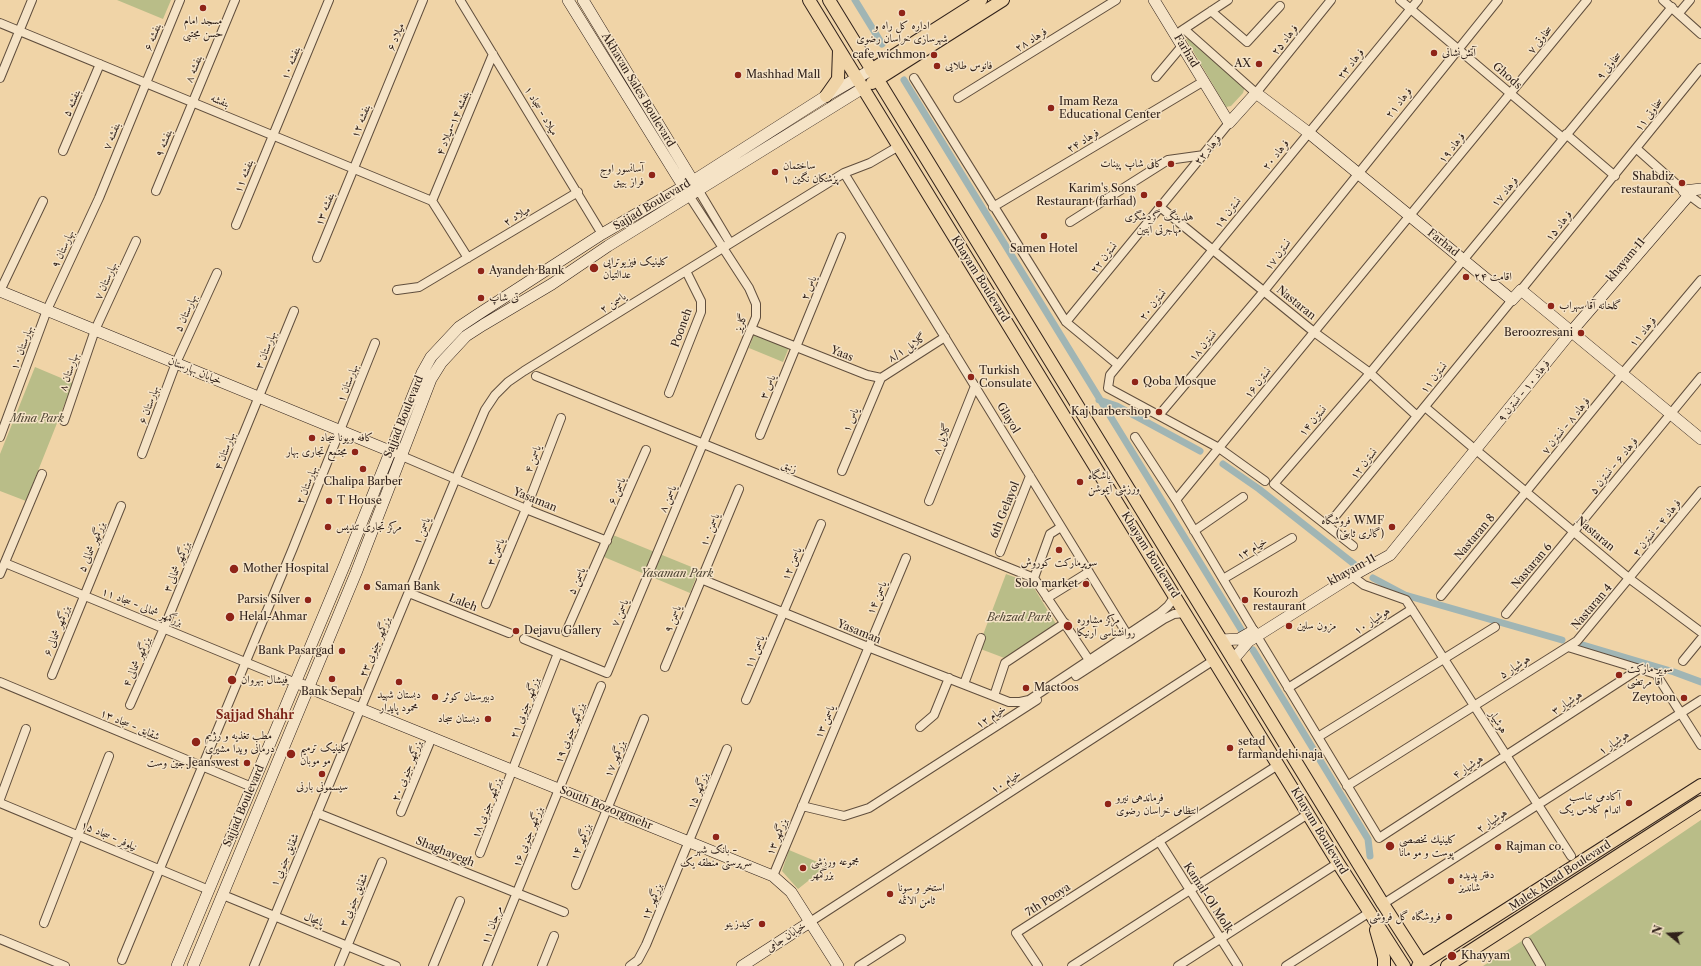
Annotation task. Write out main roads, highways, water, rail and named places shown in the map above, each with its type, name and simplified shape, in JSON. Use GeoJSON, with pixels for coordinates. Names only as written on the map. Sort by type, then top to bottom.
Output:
{"type":"FeatureCollection","features":[{"type":"Feature","properties":{"kind":"main road","name":"Khayam Boulevard"},"geometry":{"type":"LineString","coordinates":[[809,0],[1338,863],[1404,966]]}},
{"type":"Feature","properties":{"kind":"main road","name":"Khayam Boulevard"},"geometry":{"type":"LineString","coordinates":[[829,0],[1421,965]]}},
{"type":"Feature","properties":{"kind":"main road"},"geometry":{"type":"LineString","coordinates":[[875,75],[981,0]]}},
{"type":"Feature","properties":{"kind":"main road"},"geometry":{"type":"LineString","coordinates":[[859,83],[1003,0]]}},
{"type":"Feature","properties":{"kind":"main road"},"geometry":{"type":"LineString","coordinates":[[826,96],[838,79],[839,49]]}},
{"type":"Feature","properties":{"kind":"main road"},"geometry":{"type":"LineString","coordinates":[[980,278],[980,272],[984,268],[994,270]]}},
{"type":"Feature","properties":{"kind":"main road"},"geometry":{"type":"LineString","coordinates":[[1286,778],[1290,780],[1297,779],[1300,769]]}},
{"type":"Feature","properties":{"kind":"main road","name":"Malek Abad Boulevard"},"geometry":{"type":"LineString","coordinates":[[1421,965],[1701,785]]}},
{"type":"Feature","properties":{"kind":"main road","name":"Malek Abad Boulevard"},"geometry":{"type":"LineString","coordinates":[[1446,966],[1701,802]]}},
{"type":"Feature","properties":{"kind":"main road"},"geometry":{"type":"LineString","coordinates":[[1371,914],[1384,958],[1384,966]]}},
{"type":"Feature","properties":{"kind":"waterway"},"geometry":{"type":"LineString","coordinates":[[855,0],[882,44]]}},
{"type":"Feature","properties":{"kind":"waterway"},"geometry":{"type":"LineString","coordinates":[[904,80],[1242,631]]}},
{"type":"Feature","properties":{"kind":"waterway"},"geometry":{"type":"LineString","coordinates":[[1099,400],[1117,406],[1200,451]]}},
{"type":"Feature","properties":{"kind":"waterway"},"geometry":{"type":"LineString","coordinates":[[1223,464],[1259,489],[1354,564]]}},
{"type":"Feature","properties":{"kind":"waterway"},"geometry":{"type":"LineString","coordinates":[[1373,578],[1405,595],[1562,640]]}},
{"type":"Feature","properties":{"kind":"waterway"},"geometry":{"type":"LineString","coordinates":[[1583,645],[1674,672],[1701,682]]}},
{"type":"Feature","properties":{"kind":"waterway"},"geometry":{"type":"LineString","coordinates":[[1253,650],[1368,839],[1370,856]]}},
{"type":"Feature","properties":{"kind":"place","name":"مسجد امام حسن مجتبی"},"geometry":{"type":"Point","coordinates":[203,8]}},
{"type":"Feature","properties":{"kind":"place","name":"اداره کل راه و شهرسازی خراسان رضوی"},"geometry":{"type":"Point","coordinates":[902,13]}},
{"type":"Feature","properties":{"kind":"place","name":"آتش‌نشانی"},"geometry":{"type":"Point","coordinates":[1434,53]}},
{"type":"Feature","properties":{"kind":"place","name":"cafe wichmon"},"geometry":{"type":"Point","coordinates":[934,55]}},
{"type":"Feature","properties":{"kind":"place","name":"AX"},"geometry":{"type":"Point","coordinates":[1259,64]}},
{"type":"Feature","properties":{"kind":"place","name":"فانوس طلایی"},"geometry":{"type":"Point","coordinates":[937,66]}},
{"type":"Feature","properties":{"kind":"place","name":"Mashhad Mall"},"geometry":{"type":"Point","coordinates":[738,75]}},
{"type":"Feature","properties":{"kind":"place","name":"Imam Reza Educational Center"},"geometry":{"type":"Point","coordinates":[1051,108]}},
{"type":"Feature","properties":{"kind":"place","name":"کافی شاپ پینات"},"geometry":{"type":"Point","coordinates":[1171,164]}},
{"type":"Feature","properties":{"kind":"place","name":"ساختمان پزشکان نگین ۱"},"geometry":{"type":"Point","coordinates":[775,172]}},
{"type":"Feature","properties":{"kind":"place","name":"آسانسور اوج فراز بیهق"},"geometry":{"type":"Point","coordinates":[652,175]}},
{"type":"Feature","properties":{"kind":"place","name":"Shabdiz restaurant"},"geometry":{"type":"Point","coordinates":[1682,183]}},
{"type":"Feature","properties":{"kind":"place","name":"Karim's Sons Restaurant (farhad)"},"geometry":{"type":"Point","coordinates":[1144,195]}},
{"type":"Feature","properties":{"kind":"place","name":"هلدینگ گردشگری مهاجرتی آبتین"},"geometry":{"type":"Point","coordinates":[1159,204]}},
{"type":"Feature","properties":{"kind":"place","name":"Samen Hotel"},"geometry":{"type":"Point","coordinates":[1044,236]}},
{"type":"Feature","properties":{"kind":"place","name":"کلینیک فیزیوتراپی عدالتیان"},"geometry":{"type":"Point","coordinates":[594,268]}},
{"type":"Feature","properties":{"kind":"place","name":"Ayandeh Bank"},"geometry":{"type":"Point","coordinates":[481,271]}},
{"type":"Feature","properties":{"kind":"place","name":"اقامت ۲۴"},"geometry":{"type":"Point","coordinates":[1466,277]}},
{"type":"Feature","properties":{"kind":"place","name":"تی شاپ"},"geometry":{"type":"Point","coordinates":[481,298]}},
{"type":"Feature","properties":{"kind":"place","name":"گلخانه آقا سهراب"},"geometry":{"type":"Point","coordinates":[1551,306]}},
{"type":"Feature","properties":{"kind":"place","name":"Beroozresani"},"geometry":{"type":"Point","coordinates":[1581,333]}},
{"type":"Feature","properties":{"kind":"place","name":"Turkish Consulate"},"geometry":{"type":"Point","coordinates":[971,377]}},
{"type":"Feature","properties":{"kind":"place","name":"Qoba Mosque"},"geometry":{"type":"Point","coordinates":[1135,382]}},
{"type":"Feature","properties":{"kind":"place","name":"Kaj barbershop"},"geometry":{"type":"Point","coordinates":[1159,412]}},
{"type":"Feature","properties":{"kind":"place","name":"کافه ویونا سجاد"},"geometry":{"type":"Point","coordinates":[312,438]}},
{"type":"Feature","properties":{"kind":"place","name":"مجتمع تجاری بهار"},"geometry":{"type":"Point","coordinates":[355,452]}},
{"type":"Feature","properties":{"kind":"place","name":"Chalipa Barber"},"geometry":{"type":"Point","coordinates":[363,469]}},
{"type":"Feature","properties":{"kind":"place","name":"باشگاه ورزشی آیموشن"},"geometry":{"type":"Point","coordinates":[1080,482]}},
{"type":"Feature","properties":{"kind":"place","name":"T House"},"geometry":{"type":"Point","coordinates":[329,501]}},
{"type":"Feature","properties":{"kind":"place","name":"مرکز تجاری تندیس"},"geometry":{"type":"Point","coordinates":[328,527]}},
{"type":"Feature","properties":{"kind":"place","name":"فروشگاه WMF (گالری ثابتی)"},"geometry":{"type":"Point","coordinates":[1392,527]}},
{"type":"Feature","properties":{"kind":"place","name":"سوپرمارکت کوروش"},"geometry":{"type":"Point","coordinates":[1059,550]}},
{"type":"Feature","properties":{"kind":"place","name":"Mother Hospital"},"geometry":{"type":"Point","coordinates":[234,569]}},
{"type":"Feature","properties":{"kind":"place","name":"Solo market"},"geometry":{"type":"Point","coordinates":[1086,584]}},
{"type":"Feature","properties":{"kind":"place","name":"Saman Bank"},"geometry":{"type":"Point","coordinates":[367,587]}},
{"type":"Feature","properties":{"kind":"place","name":"Parsis Silver"},"geometry":{"type":"Point","coordinates":[308,600]}},
{"type":"Feature","properties":{"kind":"place","name":"Kourozh restaurant"},"geometry":{"type":"Point","coordinates":[1245,600]}},
{"type":"Feature","properties":{"kind":"place","name":"Helal-Ahmar"},"geometry":{"type":"Point","coordinates":[230,617]}},
{"type":"Feature","properties":{"kind":"place","name":"مرکز مشاوره روانشناسی آرنیکا"},"geometry":{"type":"Point","coordinates":[1068,626]}},
{"type":"Feature","properties":{"kind":"place","name":"مزون سلین"},"geometry":{"type":"Point","coordinates":[1289,626]}},
{"type":"Feature","properties":{"kind":"place","name":"Dejavu Gallery"},"geometry":{"type":"Point","coordinates":[516,631]}},
{"type":"Feature","properties":{"kind":"place","name":"Bank Pasargad"},"geometry":{"type":"Point","coordinates":[342,651]}},
{"type":"Feature","properties":{"kind":"place","name":"سوپر مارکت آقا مرتضی"},"geometry":{"type":"Point","coordinates":[1619,675]}},
{"type":"Feature","properties":{"kind":"place","name":"Bank Sepah"},"geometry":{"type":"Point","coordinates":[332,679]}},
{"type":"Feature","properties":{"kind":"place","name":"فیشال بهروان"},"geometry":{"type":"Point","coordinates":[232,680]}},
{"type":"Feature","properties":{"kind":"place","name":"دبستان شهید محمود پایدار"},"geometry":{"type":"Point","coordinates":[399,682]}},
{"type":"Feature","properties":{"kind":"place","name":"Mactoos"},"geometry":{"type":"Point","coordinates":[1026,688]}},
{"type":"Feature","properties":{"kind":"place","name":"دبیرستان کوثر"},"geometry":{"type":"Point","coordinates":[435,697]}},
{"type":"Feature","properties":{"kind":"place","name":"Zeytoon"},"geometry":{"type":"Point","coordinates":[1684,698]}},
{"type":"Feature","properties":{"kind":"place","name":"دبستان سجاد"},"geometry":{"type":"Point","coordinates":[488,719]}},
{"type":"Feature","properties":{"kind":"place","name":"مطب تغذیه و رژیم درمانی ویدا مشیری"},"geometry":{"type":"Point","coordinates":[196,742]}},
{"type":"Feature","properties":{"kind":"place","name":"setad farmandehi naja"},"geometry":{"type":"Point","coordinates":[1230,748]}},
{"type":"Feature","properties":{"kind":"place","name":"کلینیک ترمیم مو موبان"},"geometry":{"type":"Point","coordinates":[291,754]}},
{"type":"Feature","properties":{"kind":"place","name":"جین وست Jeanswest"},"geometry":{"type":"Point","coordinates":[247,763]}},
{"type":"Feature","properties":{"kind":"place","name":"سیسمونی بارنی"},"geometry":{"type":"Point","coordinates":[322,774]}},
{"type":"Feature","properties":{"kind":"place","name":"آکادمی تناسب اندام کلاس یک"},"geometry":{"type":"Point","coordinates":[1629,803]}},
{"type":"Feature","properties":{"kind":"place","name":"فرماندهی نیرو انتظامی خراسان رضوی"},"geometry":{"type":"Point","coordinates":[1108,804]}},
{"type":"Feature","properties":{"kind":"place","name":"بانک شهر - سرپرستی منطقه یک"},"geometry":{"type":"Point","coordinates":[716,837]}},
{"type":"Feature","properties":{"kind":"place","name":"كلينيك تخصصي پوست و مو مانا"},"geometry":{"type":"Point","coordinates":[1390,846]}},
{"type":"Feature","properties":{"kind":"place","name":"Rajman co."},"geometry":{"type":"Point","coordinates":[1498,847]}},
{"type":"Feature","properties":{"kind":"place","name":"مجموعه ورزشی بزرگمهر"},"geometry":{"type":"Point","coordinates":[803,868]}},
{"type":"Feature","properties":{"kind":"place","name":"دفتر پدیده شاندیز"},"geometry":{"type":"Point","coordinates":[1451,881]}},
{"type":"Feature","properties":{"kind":"place","name":"استخر و سونا ثامن الائمه"},"geometry":{"type":"Point","coordinates":[890,894]}},
{"type":"Feature","properties":{"kind":"place","name":"فروشگاه گل فروشی"},"geometry":{"type":"Point","coordinates":[1449,917]}},
{"type":"Feature","properties":{"kind":"place","name":"کیدزینو"},"geometry":{"type":"Point","coordinates":[762,924]}},
{"type":"Feature","properties":{"kind":"place","name":"Khayyam"},"geometry":{"type":"Point","coordinates":[1452,956]}},
{"type":"Feature","properties":{"kind":"district","name":"Sajjad Shahr"},"geometry":{"type":"Point","coordinates":[255,716]}},
{"type":"Feature","properties":{"kind":"park label","name":"Mina Park"},"geometry":{"type":"Point","coordinates":[37,419]}},
{"type":"Feature","properties":{"kind":"park label","name":"Yasaman Park"},"geometry":{"type":"Point","coordinates":[677,574]}},
{"type":"Feature","properties":{"kind":"park label","name":"Behzad Park"},"geometry":{"type":"Point","coordinates":[1019,618]}}]}
